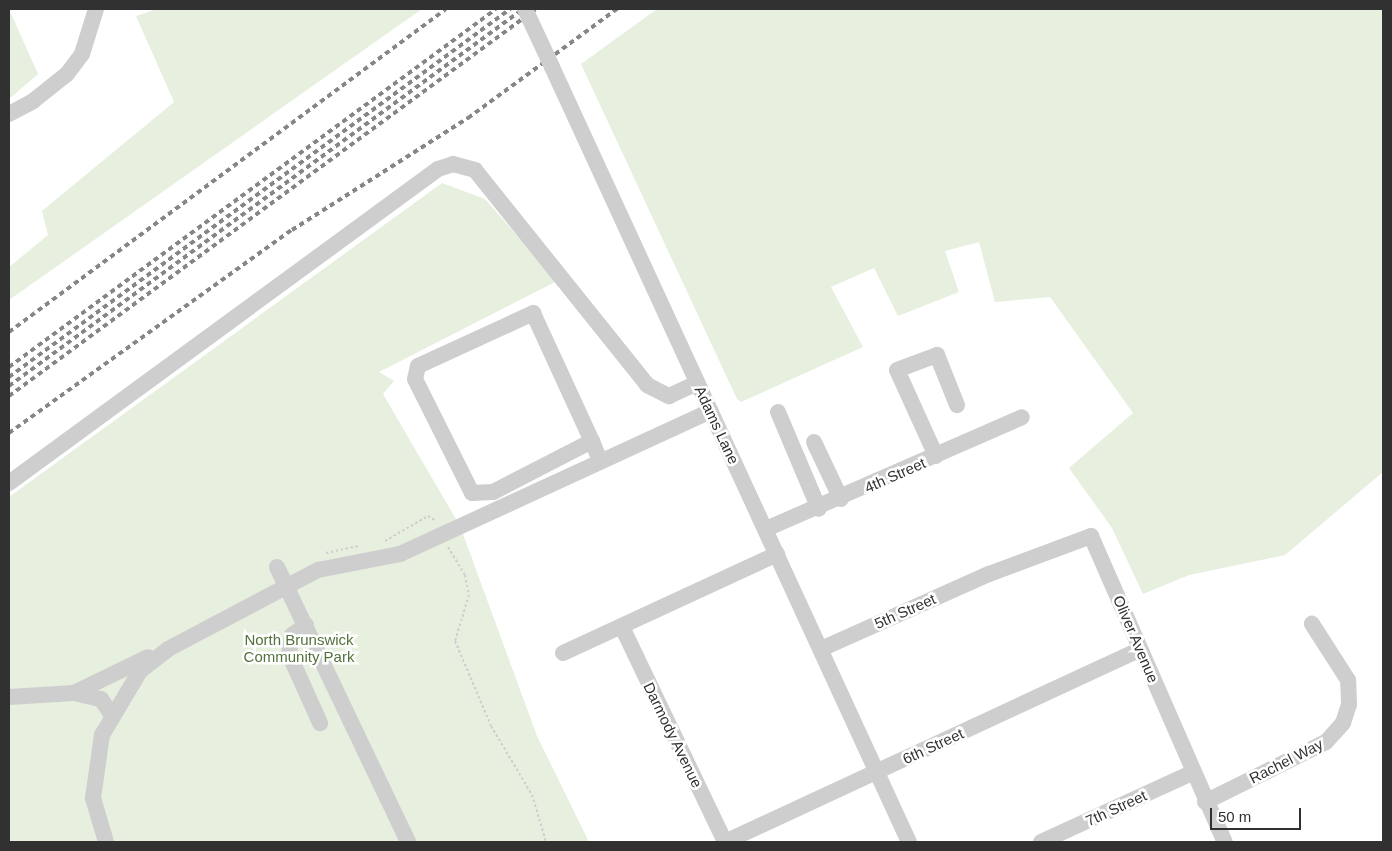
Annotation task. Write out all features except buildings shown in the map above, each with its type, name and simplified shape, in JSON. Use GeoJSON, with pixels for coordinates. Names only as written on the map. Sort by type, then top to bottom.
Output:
{"type":"FeatureCollection","features":[{"type":"Feature","properties":{"kind":"street"},"geometry":{"type":"LineString","coordinates":[[9,114],[33,101],[67,74],[82,54],[96,9]]}},
{"type":"Feature","properties":{"kind":"street","name":"Adams Lane"},"geometry":{"type":"LineString","coordinates":[[524,9],[711,410],[909,842]]}},
{"type":"Feature","properties":{"kind":"street"},"geometry":{"type":"LineString","coordinates":[[9,483],[438,169],[453,164],[475,170],[647,385],[670,396],[697,383]]}},
{"type":"Feature","properties":{"kind":"street"},"geometry":{"type":"LineString","coordinates":[[592,441],[493,492],[472,494],[415,378],[418,366],[533,313],[592,441],[600,461]]}},
{"type":"Feature","properties":{"kind":"street"},"geometry":{"type":"LineString","coordinates":[[936,456],[897,370],[937,355],[957,405]]}},
{"type":"Feature","properties":{"kind":"street"},"geometry":{"type":"LineString","coordinates":[[74,692],[168,649],[318,570],[400,554],[711,410]]}},
{"type":"Feature","properties":{"kind":"street"},"geometry":{"type":"LineString","coordinates":[[778,412],[819,509]]}},
{"type":"Feature","properties":{"kind":"street","name":"4th Street"},"geometry":{"type":"LineString","coordinates":[[766,529],[819,509],[1022,417]]}},
{"type":"Feature","properties":{"kind":"street"},"geometry":{"type":"LineString","coordinates":[[814,442],[841,499]]}},
{"type":"Feature","properties":{"kind":"street","name":"Oliver Avenue"},"geometry":{"type":"LineString","coordinates":[[989,574],[1091,536],[1192,773],[1225,842]]}},
{"type":"Feature","properties":{"kind":"street"},"geometry":{"type":"LineString","coordinates":[[563,653],[777,554]]}},
{"type":"Feature","properties":{"kind":"street"},"geometry":{"type":"LineString","coordinates":[[277,567],[408,842]]}},
{"type":"Feature","properties":{"kind":"street","name":"5th Street"},"geometry":{"type":"LineString","coordinates":[[821,649],[989,574]]}},
{"type":"Feature","properties":{"kind":"street","name":"Rachel Way"},"geometry":{"type":"LineString","coordinates":[[1205,802],[1326,742],[1343,724],[1349,704],[1348,680],[1312,624]]}},
{"type":"Feature","properties":{"kind":"street"},"geometry":{"type":"LineString","coordinates":[[306,625],[292,635],[289,654],[320,723]]}},
{"type":"Feature","properties":{"kind":"street","name":"Darmody Avenue"},"geometry":{"type":"LineString","coordinates":[[622,627],[725,842]]}},
{"type":"Feature","properties":{"kind":"street"},"geometry":{"type":"LineString","coordinates":[[106,842],[96,815],[94,768],[111,714],[140,671],[168,649]]}},
{"type":"Feature","properties":{"kind":"street","name":"6th Street"},"geometry":{"type":"LineString","coordinates":[[725,842],[1140,649]]}},
{"type":"Feature","properties":{"kind":"street"},"geometry":{"type":"LineString","coordinates":[[9,697],[74,692],[101,699],[111,714]]}},
{"type":"Feature","properties":{"kind":"street","name":"7th Street"},"geometry":{"type":"LineString","coordinates":[[1041,842],[1192,773]]}},
{"type":"Feature","properties":{"kind":"path"},"geometry":{"type":"LineString","coordinates":[[383,542],[428,516],[438,528]]}},
{"type":"Feature","properties":{"kind":"path"},"geometry":{"type":"LineString","coordinates":[[445,542],[469,586],[455,641],[491,726],[532,795],[546,842]]}},
{"type":"Feature","properties":{"kind":"green space"},"geometry":{"type":"Polygon","coordinates":[[[9,9],[38,74],[9,99],[9,9]]]}},
{"type":"Feature","properties":{"kind":"green space"},"geometry":{"type":"Polygon","coordinates":[[[157,9],[422,9],[9,300],[9,267],[48,235],[42,211],[174,102],[136,16],[157,9]]]}},
{"type":"Feature","properties":{"kind":"green space"},"geometry":{"type":"Polygon","coordinates":[[[657,9],[1383,9],[1383,472],[1285,555],[1189,575],[1143,594],[1112,528],[1069,468],[1133,413],[1050,297],[995,302],[979,242],[945,251],[959,292],[898,316],[874,268],[831,287],[863,347],[741,402],[737,399],[581,64],[657,9]]]}},
{"type":"Feature","properties":{"kind":"green space","name":"North Brunswick Community Park"},"geometry":{"type":"Polygon","coordinates":[[[442,183],[485,199],[557,281],[379,372],[394,381],[383,394],[460,526],[537,736],[589,842],[9,842],[9,497],[442,183]]]}},
{"type":"Feature","properties":{"kind":"railway"},"geometry":{"type":"LineString","coordinates":[[9,332],[446,9]]}},
{"type":"Feature","properties":{"kind":"railway"},"geometry":{"type":"LineString","coordinates":[[9,367],[496,9]]}},
{"type":"Feature","properties":{"kind":"railway"},"geometry":{"type":"LineString","coordinates":[[9,377],[510,9]]}},
{"type":"Feature","properties":{"kind":"railway"},"geometry":{"type":"LineString","coordinates":[[9,386],[523,9]]}},
{"type":"Feature","properties":{"kind":"railway"},"geometry":{"type":"LineString","coordinates":[[9,396],[536,9]]}},
{"type":"Feature","properties":{"kind":"railway"},"geometry":{"type":"LineString","coordinates":[[9,433],[292,230],[468,118],[617,9]]}}]}
